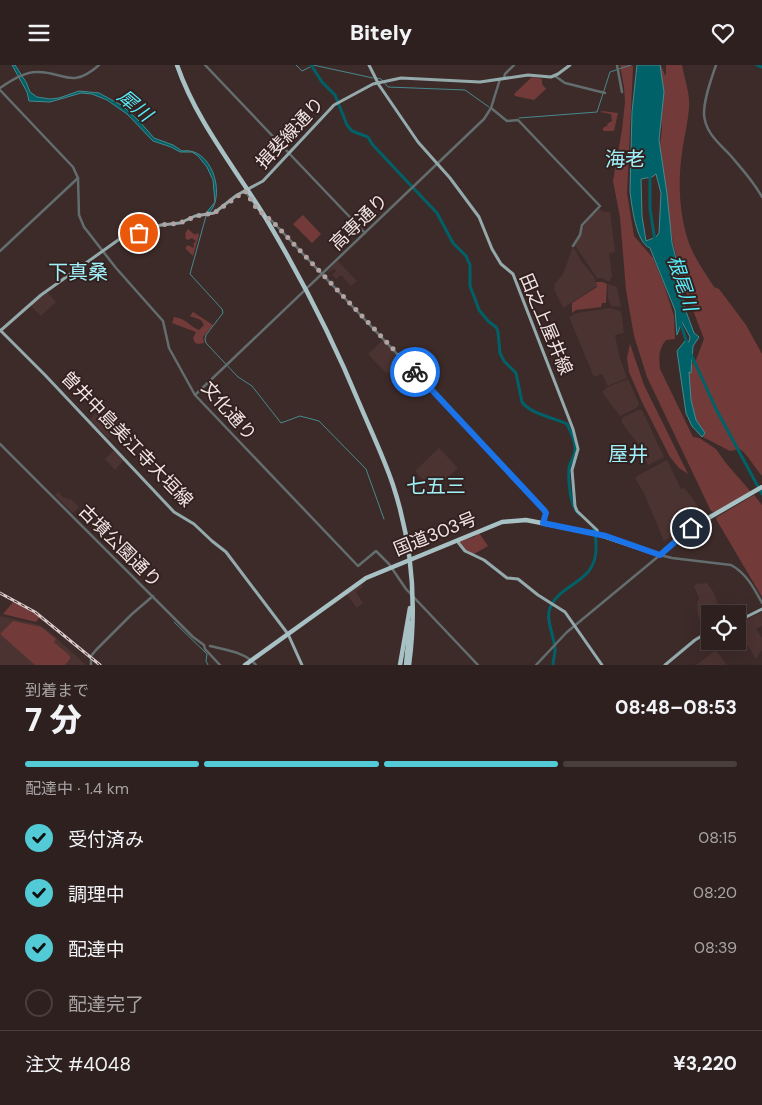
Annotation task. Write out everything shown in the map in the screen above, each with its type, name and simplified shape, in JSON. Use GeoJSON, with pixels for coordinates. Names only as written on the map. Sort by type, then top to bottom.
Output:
{"type":"FeatureCollection","features":[{"type":"Feature","properties":{"kind":"highway"},"geometry":{"type":"LineString","coordinates":[[177,65],[190,97],[204,122],[267,221],[300,279],[336,350],[389,473],[402,517],[411,570],[411,649],[409,665]]}},
{"type":"Feature","properties":{"kind":"highway"},"geometry":{"type":"LineString","coordinates":[[660,555],[691,528],[762,488]]}},
{"type":"Feature","properties":{"kind":"highway","name":"国道303号"},"geometry":{"type":"LineString","coordinates":[[245,665],[360,582],[391,567],[502,522],[526,521],[543,523],[598,534],[660,555]]}},
{"type":"Feature","properties":{"kind":"highway"},"geometry":{"type":"LineString","coordinates":[[400,665],[411,602]]}},
{"type":"Feature","properties":{"kind":"highway"},"geometry":{"type":"LineString","coordinates":[[409,665],[410,608]]}},
{"type":"Feature","properties":{"kind":"main road","name":"田之上屋井線"},"geometry":{"type":"LineString","coordinates":[[369,65],[376,81],[422,148],[438,164],[479,217],[492,249],[501,264],[513,274],[578,449],[572,469],[574,506],[597,530],[598,534]]}},
{"type":"Feature","properties":{"kind":"main road"},"geometry":{"type":"LineString","coordinates":[[555,76],[570,65]]}},
{"type":"Feature","properties":{"kind":"main road","name":"揖斐線通り"},"geometry":{"type":"LineString","coordinates":[[102,251],[121,238],[161,225],[180,223],[196,216],[211,214],[266,179],[339,102],[376,81],[401,78],[480,82],[528,75],[555,76]]}},
{"type":"Feature","properties":{"kind":"main road"},"geometry":{"type":"LineString","coordinates":[[0,330],[41,295],[102,251]]}},
{"type":"Feature","properties":{"kind":"main road","name":"曽井中島美江寺大垣線"},"geometry":{"type":"LineString","coordinates":[[0,330],[174,512],[194,524],[226,552],[288,634],[302,665]]}},
{"type":"Feature","properties":{"kind":"main road"},"geometry":{"type":"LineString","coordinates":[[457,541],[466,551],[484,560],[510,579],[518,579],[538,595],[565,612],[602,665]]}},
{"type":"Feature","properties":{"kind":"main road"},"geometry":{"type":"LineString","coordinates":[[746,617],[762,609]]}},
{"type":"Feature","properties":{"kind":"main road"},"geometry":{"type":"LineString","coordinates":[[664,665],[701,636]]}},
{"type":"Feature","properties":{"kind":"street"},"geometry":{"type":"LineString","coordinates":[[0,251],[78,178],[71,164],[0,89],[15,79],[36,72],[65,78],[76,78],[87,74],[99,65]]}},
{"type":"Feature","properties":{"kind":"street"},"geometry":{"type":"LineString","coordinates":[[206,65],[365,233]]}},
{"type":"Feature","properties":{"kind":"street"},"geometry":{"type":"LineString","coordinates":[[514,65],[502,78],[491,108],[507,121],[518,120],[600,206],[582,225],[580,235],[572,246]]}},
{"type":"Feature","properties":{"kind":"street"},"geometry":{"type":"LineString","coordinates":[[617,65],[622,92]]}},
{"type":"Feature","properties":{"kind":"street"},"geometry":{"type":"LineString","coordinates":[[716,65],[710,82],[704,115],[708,130],[753,183],[762,197]]}},
{"type":"Feature","properties":{"kind":"street"},"geometry":{"type":"LineString","coordinates":[[555,76],[565,83],[605,93]]}},
{"type":"Feature","properties":{"kind":"street","name":"高専通り"},"geometry":{"type":"LineString","coordinates":[[195,395],[438,164],[484,119],[491,108]]}},
{"type":"Feature","properties":{"kind":"street","name":"文化通り"},"geometry":{"type":"LineString","coordinates":[[78,178],[79,215],[84,227],[102,251],[163,321],[169,348],[195,395],[358,566],[376,551],[391,567],[406,589],[478,665]]}},
{"type":"Feature","properties":{"kind":"street"},"geometry":{"type":"LineString","coordinates":[[245,191],[257,209],[273,222],[323,274],[544,510],[546,513],[543,523]]}},
{"type":"Feature","properties":{"kind":"street","name":"古墳公園通り"},"geometry":{"type":"LineString","coordinates":[[0,443],[193,637],[204,645],[205,649],[220,665]]}},
{"type":"Feature","properties":{"kind":"street"},"geometry":{"type":"LineString","coordinates":[[536,665],[575,626],[660,555],[731,565],[737,568],[751,583],[762,603]]}},
{"type":"Feature","properties":{"kind":"street"},"geometry":{"type":"LineString","coordinates":[[92,665],[92,655],[96,649],[152,596]]}},
{"type":"Feature","properties":{"kind":"street"},"geometry":{"type":"LineString","coordinates":[[210,647],[243,655],[252,660],[256,665]]}},
{"type":"Feature","properties":{"kind":"shaded area"},"geometry":{"type":"Polygon","coordinates":[[[620,65],[632,65],[633,67],[627,193],[634,236],[653,258],[674,316],[675,339],[666,340],[660,351],[660,369],[693,437],[699,438],[716,449],[751,492],[714,512],[711,511],[647,377],[634,336],[626,290],[620,217],[613,181],[625,102],[620,65]]]}},
{"type":"Feature","properties":{"kind":"shaded area"},"geometry":{"type":"Polygon","coordinates":[[[660,65],[666,75],[666,65],[682,65],[688,95],[689,113],[682,153],[680,184],[682,216],[689,244],[714,287],[719,289],[746,325],[762,354],[762,476],[740,449],[730,451],[703,437],[693,418],[686,373],[696,360],[704,339],[685,289],[673,243],[659,153],[662,128],[660,65]]]}},
{"type":"Feature","properties":{"kind":"shaded area"},"geometry":{"type":"Polygon","coordinates":[[[532,77],[542,79],[542,84],[546,89],[534,100],[515,96],[514,94],[532,77]]]}},
{"type":"Feature","properties":{"kind":"shaded area"},"geometry":{"type":"Polygon","coordinates":[[[600,112],[618,113],[614,131],[603,131],[603,128],[612,121],[611,114],[600,112]]]}},
{"type":"Feature","properties":{"kind":"shaded area"},"geometry":{"type":"Polygon","coordinates":[[[599,208],[603,212],[610,212],[615,252],[609,253],[612,276],[609,282],[602,278],[597,278],[575,245],[586,222],[599,208]]]}},
{"type":"Feature","properties":{"kind":"shaded area"},"geometry":{"type":"Polygon","coordinates":[[[303,215],[321,234],[312,243],[293,224],[303,215]]]}},
{"type":"Feature","properties":{"kind":"shaded area"},"geometry":{"type":"Polygon","coordinates":[[[188,229],[195,235],[197,233],[199,235],[193,256],[185,248],[188,245],[193,248],[193,244],[196,241],[192,238],[188,240],[185,238],[188,229]]]}},
{"type":"Feature","properties":{"kind":"shaded area"},"geometry":{"type":"Polygon","coordinates":[[[574,248],[581,261],[594,277],[597,286],[563,308],[554,289],[555,284],[563,274],[574,248]]]}},
{"type":"Feature","properties":{"kind":"shaded area"},"geometry":{"type":"Polygon","coordinates":[[[338,261],[357,281],[351,286],[341,275],[336,279],[332,275],[336,271],[334,269],[328,271],[338,261]]]}},
{"type":"Feature","properties":{"kind":"shaded area"},"geometry":{"type":"Polygon","coordinates":[[[596,282],[607,284],[606,303],[602,303],[601,307],[576,310],[572,313],[572,303],[597,287],[596,282]]]}},
{"type":"Feature","properties":{"kind":"shaded area"},"geometry":{"type":"Polygon","coordinates":[[[608,284],[617,287],[621,307],[611,306],[608,298],[608,284]]]}},
{"type":"Feature","properties":{"kind":"shaded area"},"geometry":{"type":"Polygon","coordinates":[[[47,292],[56,302],[41,316],[30,305],[47,292]]]}},
{"type":"Feature","properties":{"kind":"shaded area"},"geometry":{"type":"Polygon","coordinates":[[[610,308],[621,311],[624,333],[615,335],[619,355],[627,378],[608,386],[602,374],[594,377],[569,317],[577,313],[610,308]]]}},
{"type":"Feature","properties":{"kind":"shaded area"},"geometry":{"type":"Polygon","coordinates":[[[193,312],[213,325],[203,337],[204,343],[195,343],[193,338],[196,332],[172,323],[174,317],[178,318],[199,330],[204,325],[201,320],[190,316],[193,312]]]}},
{"type":"Feature","properties":{"kind":"shaded area"},"geometry":{"type":"Polygon","coordinates":[[[383,340],[402,360],[387,374],[368,354],[383,340]]]}},
{"type":"Feature","properties":{"kind":"shaded area"},"geometry":{"type":"Polygon","coordinates":[[[630,344],[644,385],[688,474],[679,468],[670,457],[642,402],[629,372],[627,358],[630,344]]]}},
{"type":"Feature","properties":{"kind":"shaded area"},"geometry":{"type":"Polygon","coordinates":[[[628,379],[639,404],[636,408],[620,416],[602,392],[608,387],[628,379]]]}},
{"type":"Feature","properties":{"kind":"shaded area"},"geometry":{"type":"Polygon","coordinates":[[[105,404],[123,424],[108,438],[89,420],[105,404]]]}},
{"type":"Feature","properties":{"kind":"shaded area"},"geometry":{"type":"Polygon","coordinates":[[[642,410],[664,457],[648,465],[639,445],[622,423],[622,418],[642,410]]]}},
{"type":"Feature","properties":{"kind":"shaded area"},"geometry":{"type":"Polygon","coordinates":[[[439,448],[458,468],[433,491],[415,471],[439,448]]]}},
{"type":"Feature","properties":{"kind":"shaded area"},"geometry":{"type":"Polygon","coordinates":[[[114,450],[124,460],[115,470],[105,459],[114,450]]]}},
{"type":"Feature","properties":{"kind":"shaded area"},"geometry":{"type":"Polygon","coordinates":[[[667,460],[681,489],[684,488],[701,513],[700,516],[664,541],[644,493],[635,478],[667,460]]]}},
{"type":"Feature","properties":{"kind":"shaded area"},"geometry":{"type":"Polygon","coordinates":[[[58,492],[64,498],[69,500],[70,498],[79,507],[73,513],[55,495],[58,492]]]}},
{"type":"Feature","properties":{"kind":"shaded area"},"geometry":{"type":"Polygon","coordinates":[[[754,495],[762,505],[762,597],[716,519],[754,495]]]}},
{"type":"Feature","properties":{"kind":"shaded area"},"geometry":{"type":"Polygon","coordinates":[[[479,533],[488,546],[474,554],[466,551],[459,541],[474,537],[479,533]]]}},
{"type":"Feature","properties":{"kind":"shaded area"},"geometry":{"type":"Polygon","coordinates":[[[698,583],[707,583],[714,593],[718,605],[701,605],[701,622],[698,616],[697,604],[699,598],[694,586],[698,583]]]}},
{"type":"Feature","properties":{"kind":"shaded area"},"geometry":{"type":"Polygon","coordinates":[[[361,584],[363,587],[356,592],[363,603],[357,608],[346,594],[361,584]]]}},
{"type":"Feature","properties":{"kind":"shaded area"},"geometry":{"type":"Polygon","coordinates":[[[14,601],[40,617],[36,622],[3,614],[14,601]]]}},
{"type":"Feature","properties":{"kind":"shaded area"},"geometry":{"type":"Polygon","coordinates":[[[762,612],[762,626],[756,629],[762,638],[762,650],[756,659],[746,642],[746,619],[762,612]]]}},
{"type":"Feature","properties":{"kind":"shaded area"},"geometry":{"type":"Polygon","coordinates":[[[0,616],[40,625],[86,665],[0,665],[0,616]]]}},
{"type":"Feature","properties":{"kind":"shaded area"},"geometry":{"type":"Polygon","coordinates":[[[13,621],[41,627],[56,639],[54,642],[70,656],[70,659],[65,665],[35,665],[0,634],[13,621]]]}},
{"type":"Feature","properties":{"kind":"shaded area"},"geometry":{"type":"Polygon","coordinates":[[[716,650],[727,665],[696,665],[716,650]]]}},
{"type":"Feature","properties":{"kind":"water"},"geometry":{"type":"Polygon","coordinates":[[[12,65],[15,65],[30,92],[37,97],[59,98],[79,91],[99,93],[123,106],[154,138],[173,145],[182,151],[192,151],[201,156],[208,163],[213,173],[216,183],[215,202],[213,180],[207,167],[198,156],[192,152],[180,152],[153,141],[127,114],[107,100],[92,94],[81,93],[50,102],[29,101],[27,92],[12,65]]]}},
{"type":"Feature","properties":{"kind":"water"},"geometry":{"type":"Polygon","coordinates":[[[637,65],[660,65],[664,92],[659,140],[672,243],[683,287],[684,306],[694,333],[699,337],[693,346],[691,373],[689,372],[691,400],[696,420],[705,433],[702,437],[692,426],[686,413],[677,351],[685,341],[689,342],[690,337],[682,322],[677,335],[675,310],[650,248],[641,239],[634,215],[630,192],[632,112],[637,65]],[[656,174],[652,177],[641,179],[642,216],[646,241],[656,237],[659,233],[661,193],[656,174]]]}},
{"type":"Feature","properties":{"kind":"water"},"geometry":{"type":"Polygon","coordinates":[[[215,202],[210,212],[206,213],[215,202]]]}},
{"type":"Feature","properties":{"kind":"waterway"},"geometry":{"type":"LineString","coordinates":[[296,65],[302,71],[310,67]]}},
{"type":"Feature","properties":{"kind":"waterway"},"geometry":{"type":"LineString","coordinates":[[311,65],[322,82],[335,95],[347,125],[352,131],[368,137],[372,144],[437,213],[453,243],[466,256],[470,265],[470,286],[479,310],[496,327],[500,353],[504,361],[516,373],[522,402],[537,413],[567,424],[575,447],[569,469],[570,493],[576,511],[579,514]]}},
{"type":"Feature","properties":{"kind":"waterway"},"geometry":{"type":"LineString","coordinates":[[313,65],[373,78]]}},
{"type":"Feature","properties":{"kind":"waterway"},"geometry":{"type":"LineString","coordinates":[[519,118],[597,112],[610,72],[631,65]]}},
{"type":"Feature","properties":{"kind":"waterway"},"geometry":{"type":"LineString","coordinates":[[757,65],[762,67]]}},
{"type":"Feature","properties":{"kind":"waterway"},"geometry":{"type":"LineString","coordinates":[[377,78],[381,79],[388,87],[465,90],[489,107]]}},
{"type":"Feature","properties":{"kind":"waterway","name":"根尾川"},"geometry":{"type":"LineString","coordinates":[[650,175],[650,209],[655,241]]}},
{"type":"Feature","properties":{"kind":"waterway"},"geometry":{"type":"LineString","coordinates":[[206,216],[190,274],[222,309],[223,313],[206,335],[206,343],[238,377],[252,386],[281,423],[300,416],[319,421],[366,469],[384,519]]}},
{"type":"Feature","properties":{"kind":"waterway","name":"根尾川"},"geometry":{"type":"LineString","coordinates":[[680,321],[687,343]]}},
{"type":"Feature","properties":{"kind":"waterway","name":"根尾川"},"geometry":{"type":"LineString","coordinates":[[691,354],[716,409],[762,494]]}},
{"type":"Feature","properties":{"kind":"waterway"},"geometry":{"type":"LineString","coordinates":[[553,665],[555,645],[549,623],[550,608],[555,599],[585,575],[591,567],[595,558],[596,545],[593,527]]}},
{"type":"Feature","properties":{"kind":"waterway"},"geometry":{"type":"LineString","coordinates":[[174,622],[207,654],[206,661],[208,665]]}},
{"type":"Feature","properties":{"kind":"railway"},"geometry":{"type":"LineString","coordinates":[[0,593],[35,612],[100,665]]}},
{"type":"Feature","properties":{"kind":"way so far"},"geometry":{"type":"LineString","coordinates":[[139,233],[161,225],[180,223],[196,216],[214,213],[245,191],[257,209],[273,222],[415,372]]}},
{"type":"Feature","properties":{"kind":"district","name":"海老"},"geometry":{"type":"Point","coordinates":[625,159]}},
{"type":"Feature","properties":{"kind":"district","name":"下真桑"},"geometry":{"type":"Point","coordinates":[78,272]}},
{"type":"Feature","properties":{"kind":"district","name":"屋井"},"geometry":{"type":"Point","coordinates":[628,454]}},
{"type":"Feature","properties":{"kind":"district","name":"七五三"},"geometry":{"type":"Point","coordinates":[436,486]}},
{"type":"Feature","properties":{"kind":"route"},"geometry":{"type":"LineString","coordinates":[[415,372],[544,510],[546,513],[543,523],[606,536],[660,555],[662,551],[691,528]]}},
{"type":"Feature","properties":{"kind":"water label","name":"犀川"},"geometry":{"type":"Point","coordinates":[135,105]}}]}
